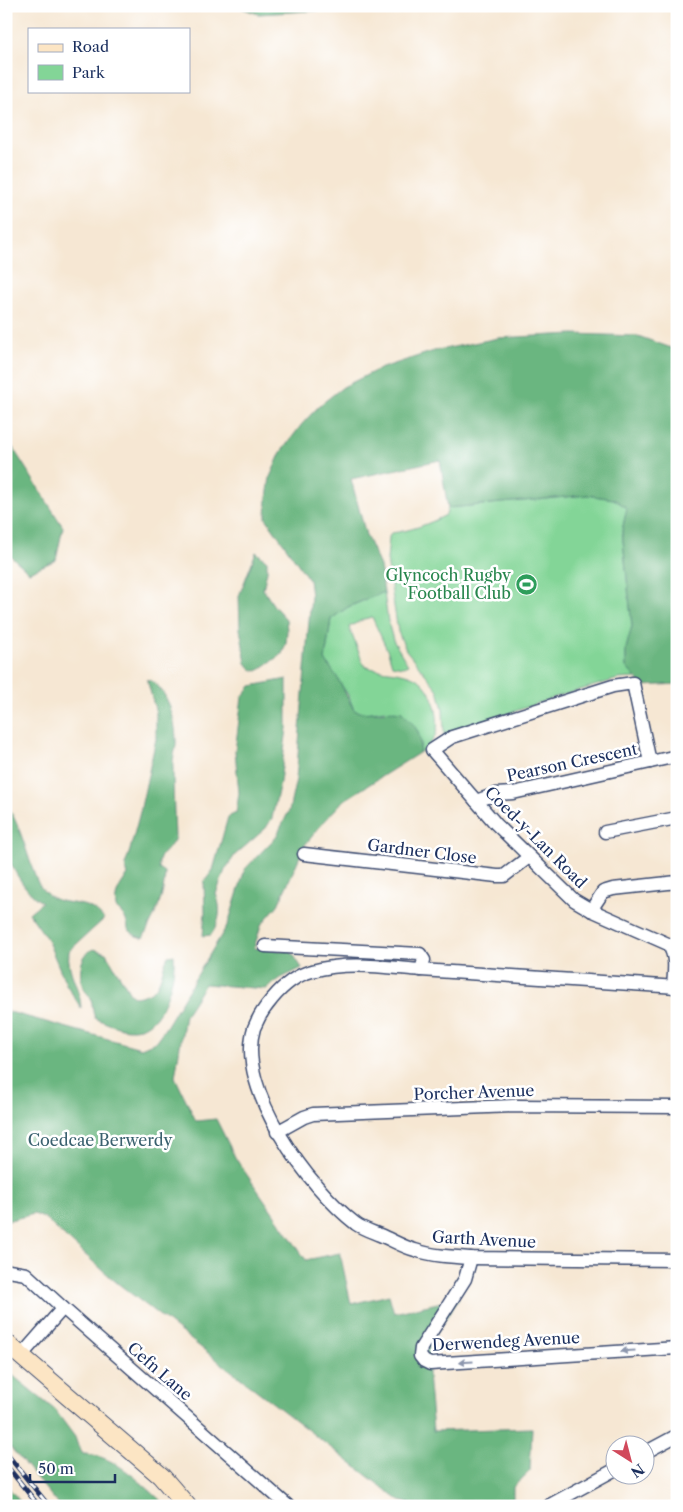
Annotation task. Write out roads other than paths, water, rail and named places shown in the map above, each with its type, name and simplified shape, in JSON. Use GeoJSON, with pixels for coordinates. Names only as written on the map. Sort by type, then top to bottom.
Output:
{"type":"FeatureCollection","features":[{"type":"Feature","properties":{"kind":"main road"},"geometry":{"type":"LineString","coordinates":[[6,1343],[161,1476],[187,1506]]}},
{"type":"Feature","properties":{"kind":"street","name":"Coed-y-Lan Road"},"geometry":{"type":"LineString","coordinates":[[650,762],[633,683],[613,686],[452,737],[432,750],[476,801],[529,857],[574,900],[591,910],[668,944],[673,951],[674,957],[675,987]]}},
{"type":"Feature","properties":{"kind":"street","name":"Pearson Crescent"},"geometry":{"type":"LineString","coordinates":[[476,801],[496,794],[513,793],[677,756]]}},
{"type":"Feature","properties":{"kind":"street"},"geometry":{"type":"LineString","coordinates":[[605,832],[677,818]]}},
{"type":"Feature","properties":{"kind":"street","name":"Gardner Close"},"geometry":{"type":"LineString","coordinates":[[304,854],[497,876],[504,876],[529,857]]}},
{"type":"Feature","properties":{"kind":"street"},"geometry":{"type":"LineString","coordinates":[[591,910],[603,892],[613,889],[677,882]]}},
{"type":"Feature","properties":{"kind":"street"},"geometry":{"type":"LineString","coordinates":[[265,946],[420,954],[424,960],[421,970],[675,987]]}},
{"type":"Feature","properties":{"kind":"street","name":"Garth Avenue"},"geometry":{"type":"LineString","coordinates":[[421,970],[348,964],[310,971],[295,978],[277,992],[266,1006],[254,1028],[252,1049],[255,1078],[278,1132],[293,1156],[330,1202],[358,1225],[415,1250],[444,1256],[471,1258],[677,1260]]}},
{"type":"Feature","properties":{"kind":"street","name":"Porcher Avenue"},"geometry":{"type":"LineString","coordinates":[[278,1132],[313,1114],[513,1106],[677,1107]]}},
{"type":"Feature","properties":{"kind":"street","name":"Derwendeg Avenue"},"geometry":{"type":"LineString","coordinates":[[471,1258],[465,1279],[421,1348],[420,1356],[430,1364],[677,1348]]}},
{"type":"Feature","properties":{"kind":"street","name":"Cefn Lane"},"geometry":{"type":"LineString","coordinates":[[6,1273],[9,1271],[26,1274],[288,1506]]}},
{"type":"Feature","properties":{"kind":"street"},"geometry":{"type":"LineString","coordinates":[[21,1356],[63,1308]]}},
{"type":"Feature","properties":{"kind":"street"},"geometry":{"type":"LineString","coordinates":[[656,1447],[674,1437]]}},
{"type":"Feature","properties":{"kind":"street"},"geometry":{"type":"LineString","coordinates":[[548,1506],[606,1474]]}},
{"type":"Feature","properties":{"kind":"railway"},"geometry":{"type":"LineString","coordinates":[[6,1453],[49,1506]]}},
{"type":"Feature","properties":{"kind":"railway"},"geometry":{"type":"LineString","coordinates":[[6,1465],[39,1506]]}},
{"type":"Feature","properties":{"kind":"place","name":"Glyncoch Rugby Football Club"},"geometry":{"type":"Point","coordinates":[527,584]}},
{"type":"Feature","properties":{"kind":"park label","name":"Coedcae Berwerdy"},"geometry":{"type":"Point","coordinates":[100,1140]}}]}
